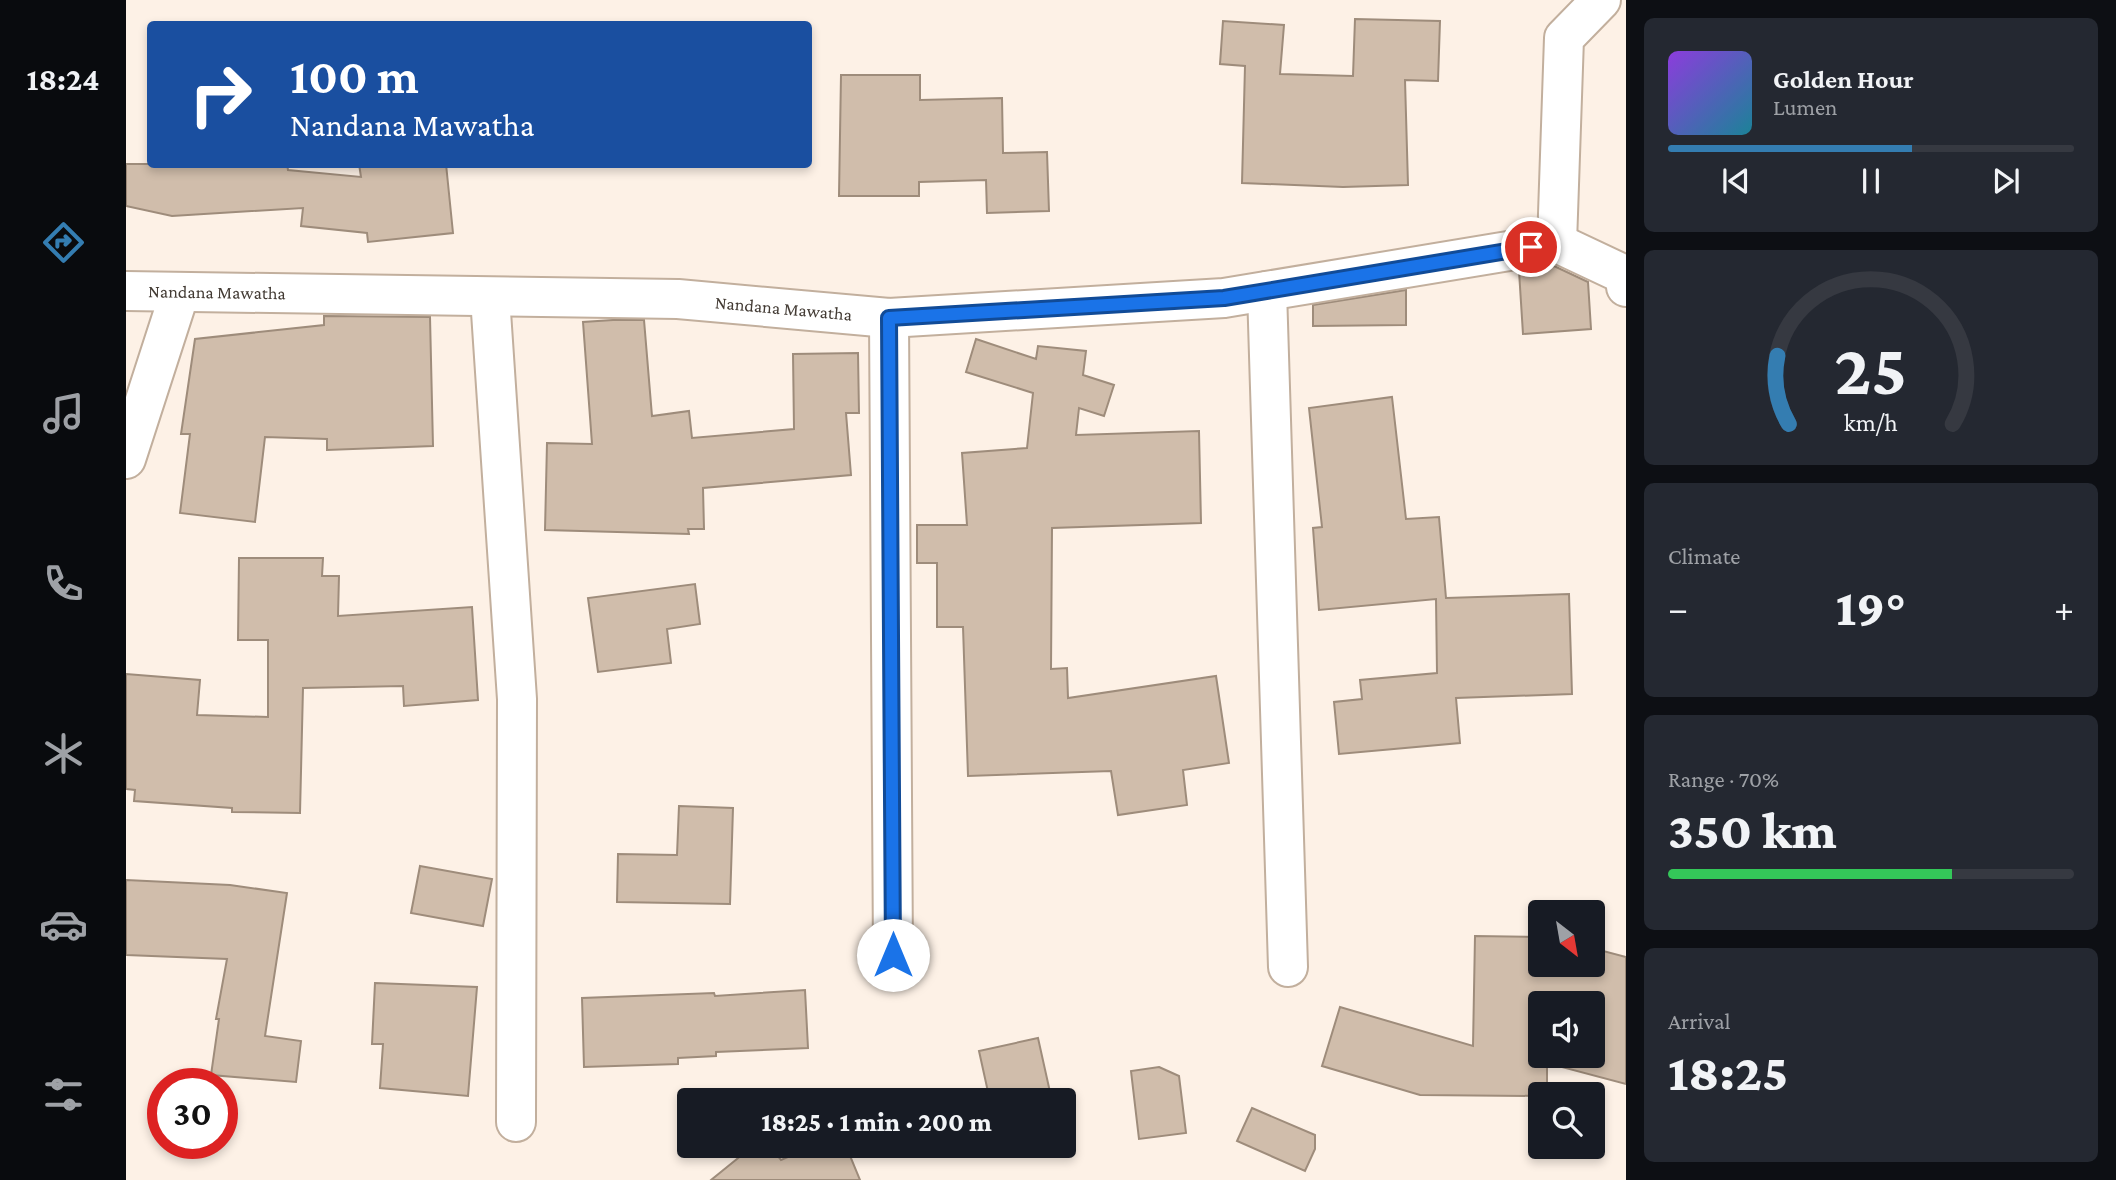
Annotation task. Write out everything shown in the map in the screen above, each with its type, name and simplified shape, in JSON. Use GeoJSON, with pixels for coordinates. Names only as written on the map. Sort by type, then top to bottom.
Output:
{"type":"FeatureCollection","features":[{"type":"Feature","properties":{"kind":"street"},"geometry":{"type":"LineString","coordinates":[[1601,0],[1564,38],[1557,243],[1625,275],[1626,287]]}},
{"type":"Feature","properties":{"kind":"street","name":"Nandana Mawatha"},"geometry":{"type":"LineString","coordinates":[[126,291],[678,299],[889,318],[1224,298],[1557,243]]}},
{"type":"Feature","properties":{"kind":"street"},"geometry":{"type":"LineString","coordinates":[[1267,290],[1288,967]]}},
{"type":"Feature","properties":{"kind":"street"},"geometry":{"type":"LineString","coordinates":[[126,459],[180,292]]}},
{"type":"Feature","properties":{"kind":"street"},"geometry":{"type":"LineString","coordinates":[[490,297],[517,699],[516,1122]]}},
{"type":"Feature","properties":{"kind":"street"},"geometry":{"type":"LineString","coordinates":[[889,318],[893,955]]}},
{"type":"Feature","properties":{"kind":"building"},"geometry":{"type":"Polygon","coordinates":[[[1355,19],[1440,21],[1438,81],[1405,80],[1408,185],[1343,187],[1242,183],[1245,66],[1220,64],[1223,21],[1284,25],[1280,74],[1353,76],[1355,19]]]}},
{"type":"Feature","properties":{"kind":"building"},"geometry":{"type":"Polygon","coordinates":[[[841,75],[920,75],[920,100],[1002,98],[1003,153],[1047,152],[1049,211],[987,213],[986,180],[919,182],[919,196],[839,196],[841,75]]]}},
{"type":"Feature","properties":{"kind":"building"},"geometry":{"type":"Polygon","coordinates":[[[126,164],[147,164],[147,168],[288,168],[361,177],[360,168],[446,168],[453,233],[368,242],[367,233],[301,226],[303,208],[172,216],[126,206],[126,164]]]}},
{"type":"Feature","properties":{"kind":"building"},"geometry":{"type":"Polygon","coordinates":[[[1554,266],[1588,282],[1591,329],[1523,334],[1519,271],[1554,266]]]}},
{"type":"Feature","properties":{"kind":"building"},"geometry":{"type":"Polygon","coordinates":[[[1406,290],[1406,325],[1313,326],[1313,305],[1406,290]]]}},
{"type":"Feature","properties":{"kind":"building"},"geometry":{"type":"Polygon","coordinates":[[[324,316],[430,317],[433,446],[327,450],[327,439],[265,437],[255,522],[180,513],[190,434],[181,434],[195,339],[324,325],[324,316]]]}},
{"type":"Feature","properties":{"kind":"building"},"geometry":{"type":"Polygon","coordinates":[[[644,320],[652,416],[689,411],[692,438],[794,429],[793,354],[858,353],[859,413],[846,413],[851,475],[703,488],[704,529],[688,529],[689,534],[545,530],[547,443],[592,444],[583,322],[644,320]]]}},
{"type":"Feature","properties":{"kind":"building"},"geometry":{"type":"Polygon","coordinates":[[[976,339],[1036,359],[1038,346],[1086,351],[1083,375],[1114,385],[1104,416],[1079,408],[1076,435],[1199,431],[1201,523],[1052,528],[1051,669],[1067,668],[1068,698],[1216,676],[1229,763],[1183,770],[1187,805],[1118,815],[1111,771],[968,776],[963,627],[937,627],[937,563],[917,563],[917,525],[967,525],[962,453],[1027,448],[1033,393],[966,372],[976,339]]]}},
{"type":"Feature","properties":{"kind":"building"},"geometry":{"type":"Polygon","coordinates":[[[1392,397],[1406,519],[1439,517],[1446,598],[1569,594],[1572,694],[1456,698],[1460,743],[1339,754],[1334,702],[1362,699],[1360,680],[1437,673],[1436,599],[1319,610],[1313,528],[1322,527],[1309,408],[1392,397]]]}},
{"type":"Feature","properties":{"kind":"building"},"geometry":{"type":"Polygon","coordinates":[[[239,558],[323,558],[322,576],[339,576],[338,616],[472,607],[478,700],[404,706],[403,686],[303,688],[300,813],[232,812],[232,808],[134,801],[135,790],[126,789],[126,674],[200,680],[197,715],[268,717],[268,640],[238,640],[239,558]]]}},
{"type":"Feature","properties":{"kind":"building"},"geometry":{"type":"Polygon","coordinates":[[[695,584],[700,624],[667,629],[671,663],[598,672],[588,598],[695,584]]]}},
{"type":"Feature","properties":{"kind":"building"},"geometry":{"type":"Polygon","coordinates":[[[679,806],[733,808],[730,904],[617,902],[618,854],[677,855],[679,806]]]}},
{"type":"Feature","properties":{"kind":"building"},"geometry":{"type":"Polygon","coordinates":[[[420,866],[492,879],[483,926],[411,913],[420,866]]]}},
{"type":"Feature","properties":{"kind":"building"},"geometry":{"type":"Polygon","coordinates":[[[126,880],[230,885],[287,893],[265,1036],[301,1041],[296,1082],[238,1077],[238,1068],[212,1068],[219,1019],[216,1019],[227,959],[126,955],[126,880]]]}},
{"type":"Feature","properties":{"kind":"building"},"geometry":{"type":"Polygon","coordinates":[[[1475,936],[1528,937],[1528,977],[1605,977],[1605,951],[1626,957],[1626,1084],[1566,1068],[1605,1068],[1605,991],[1528,991],[1528,1068],[1547,1068],[1547,1082],[1528,1082],[1528,1096],[1420,1095],[1322,1066],[1340,1007],[1473,1046],[1475,936]]]}},
{"type":"Feature","properties":{"kind":"building"},"geometry":{"type":"Polygon","coordinates":[[[375,983],[477,987],[468,1096],[380,1088],[383,1044],[372,1044],[375,983]]]}},
{"type":"Feature","properties":{"kind":"building"},"geometry":{"type":"Polygon","coordinates":[[[805,990],[808,1048],[716,1052],[716,1056],[678,1058],[678,1064],[584,1067],[582,998],[714,993],[715,996],[805,990]]]}},
{"type":"Feature","properties":{"kind":"building"},"geometry":{"type":"Polygon","coordinates":[[[1038,1038],[1049,1088],[987,1088],[979,1051],[1038,1038]]]}},
{"type":"Feature","properties":{"kind":"building"},"geometry":{"type":"Polygon","coordinates":[[[1159,1067],[1179,1076],[1186,1133],[1139,1139],[1131,1071],[1159,1067]]]}},
{"type":"Feature","properties":{"kind":"building"},"geometry":{"type":"Polygon","coordinates":[[[1252,1108],[1315,1135],[1315,1149],[1305,1171],[1237,1141],[1252,1108]]]}},
{"type":"Feature","properties":{"kind":"building"},"geometry":{"type":"Polygon","coordinates":[[[738,1158],[851,1158],[860,1180],[711,1180],[738,1158]]]}},
{"type":"Feature","properties":{"kind":"route"},"geometry":{"type":"LineString","coordinates":[[893,955],[889,318],[1224,298],[1531,247]]}}]}
